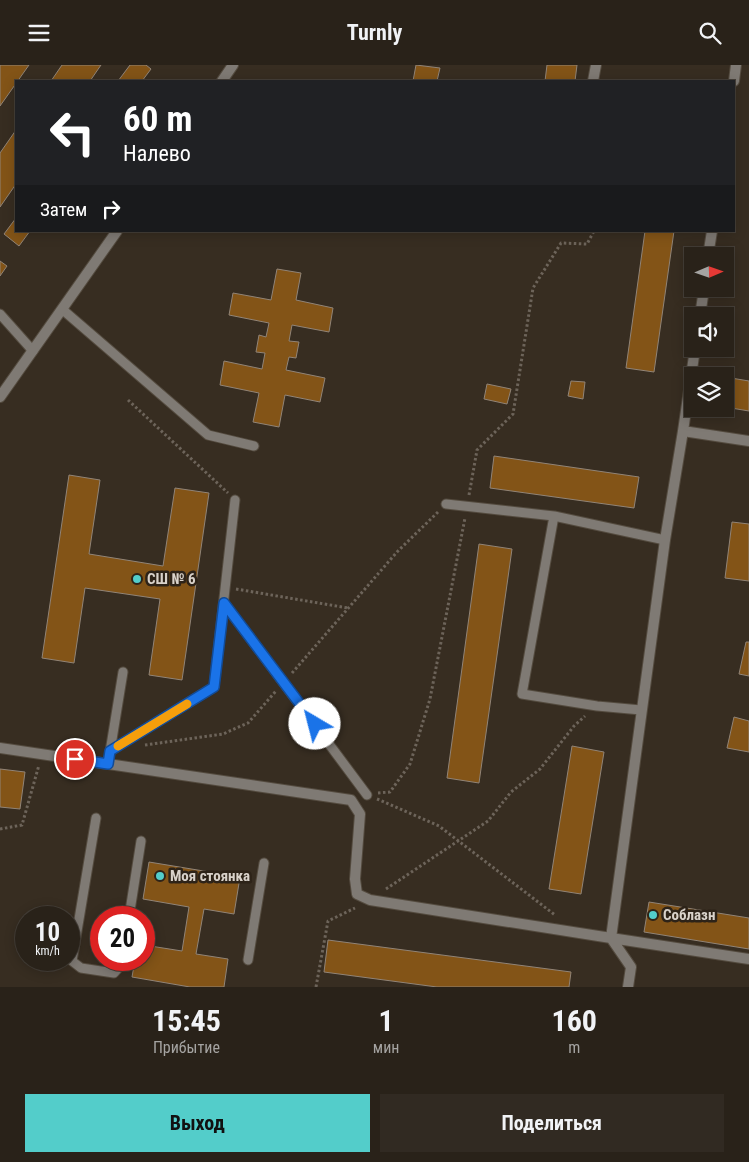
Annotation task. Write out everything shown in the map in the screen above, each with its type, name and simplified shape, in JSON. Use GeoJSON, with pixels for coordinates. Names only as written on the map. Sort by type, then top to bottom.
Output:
{"type":"FeatureCollection","features":[{"type":"Feature","properties":{"kind":"street"},"geometry":{"type":"LineString","coordinates":[[223,80],[233,65]]}},
{"type":"Feature","properties":{"kind":"street"},"geometry":{"type":"LineString","coordinates":[[594,80],[596,65]]}},
{"type":"Feature","properties":{"kind":"street"},"geometry":{"type":"LineString","coordinates":[[734,80],[736,65]]}},
{"type":"Feature","properties":{"kind":"street"},"geometry":{"type":"LineString","coordinates":[[0,397],[116,232]]}},
{"type":"Feature","properties":{"kind":"street"},"geometry":{"type":"LineString","coordinates":[[709,247],[712,232]]}},
{"type":"Feature","properties":{"kind":"street"},"geometry":{"type":"LineString","coordinates":[[628,987],[631,967],[611,938],[665,540],[694,357]]}},
{"type":"Feature","properties":{"kind":"street"},"geometry":{"type":"LineString","coordinates":[[683,431],[749,441]]}},
{"type":"Feature","properties":{"kind":"street"},"geometry":{"type":"LineString","coordinates":[[0,748],[351,799],[360,814],[355,879],[357,893],[370,900],[749,959]]}},
{"type":"Feature","properties":{"kind":"lane"},"geometry":{"type":"LineString","coordinates":[[63,310],[208,435],[254,446]]}},
{"type":"Feature","properties":{"kind":"lane"},"geometry":{"type":"LineString","coordinates":[[0,314],[33,351]]}},
{"type":"Feature","properties":{"kind":"lane"},"geometry":{"type":"LineString","coordinates":[[110,751],[214,687],[235,500]]}},
{"type":"Feature","properties":{"kind":"lane"},"geometry":{"type":"LineString","coordinates":[[446,504],[554,515],[665,540]]}},
{"type":"Feature","properties":{"kind":"lane"},"geometry":{"type":"LineString","coordinates":[[554,515],[522,694],[597,706],[641,710]]}},
{"type":"Feature","properties":{"kind":"lane"},"geometry":{"type":"LineString","coordinates":[[224,603],[367,795]]}},
{"type":"Feature","properties":{"kind":"lane"},"geometry":{"type":"LineString","coordinates":[[108,764],[123,672]]}},
{"type":"Feature","properties":{"kind":"lane"},"geometry":{"type":"LineString","coordinates":[[90,970],[81,969],[72,961],[96,818]]}},
{"type":"Feature","properties":{"kind":"lane"},"geometry":{"type":"LineString","coordinates":[[131,906],[141,841]]}},
{"type":"Feature","properties":{"kind":"lane"},"geometry":{"type":"LineString","coordinates":[[248,960],[264,863]]}},
{"type":"Feature","properties":{"kind":"lane"},"geometry":{"type":"LineString","coordinates":[[98,971],[114,973],[116,971]]}},
{"type":"Feature","properties":{"kind":"path"},"geometry":{"type":"LineString","coordinates":[[128,400],[235,500]]}},
{"type":"Feature","properties":{"kind":"path"},"geometry":{"type":"LineString","coordinates":[[138,747],[223,734],[248,723],[398,552],[446,504]]}},
{"type":"Feature","properties":{"kind":"path"},"geometry":{"type":"LineString","coordinates":[[226,587],[348,608]]}},
{"type":"Feature","properties":{"kind":"path"},"geometry":{"type":"LineString","coordinates":[[316,987],[328,921],[370,900],[488,821],[511,793],[540,769],[574,725],[597,706]]}},
{"type":"Feature","properties":{"kind":"path"},"geometry":{"type":"LineString","coordinates":[[0,829],[22,825],[42,754]]}},
{"type":"Feature","properties":{"kind":"path"},"geometry":{"type":"LineString","coordinates":[[367,795],[404,809],[439,826],[555,916]]}},
{"type":"Feature","properties":{"kind":"building"},"geometry":{"type":"Polygon","coordinates":[[[0,65],[29,65],[18,80],[15,80],[15,85],[0,106],[0,65]]]}},
{"type":"Feature","properties":{"kind":"building"},"geometry":{"type":"Polygon","coordinates":[[[62,65],[101,65],[91,80],[52,80],[62,65]]]}},
{"type":"Feature","properties":{"kind":"building"},"geometry":{"type":"Polygon","coordinates":[[[130,65],[146,65],[151,69],[143,80],[119,80],[130,65]]]}},
{"type":"Feature","properties":{"kind":"building"},"geometry":{"type":"Polygon","coordinates":[[[416,65],[440,68],[437,80],[413,80],[416,65]]]}},
{"type":"Feature","properties":{"kind":"building"},"geometry":{"type":"Polygon","coordinates":[[[547,65],[577,65],[575,80],[545,80],[547,65]]]}},
{"type":"Feature","properties":{"kind":"building"},"geometry":{"type":"Polygon","coordinates":[[[15,131],[15,185],[0,207],[0,153],[15,131]]]}},
{"type":"Feature","properties":{"kind":"building"},"geometry":{"type":"Polygon","coordinates":[[[15,219],[15,232],[29,232],[19,246],[4,234],[15,219]]]}},
{"type":"Feature","properties":{"kind":"building"},"geometry":{"type":"Polygon","coordinates":[[[645,232],[674,232],[654,372],[626,368],[645,232]]]}},
{"type":"Feature","properties":{"kind":"building"},"geometry":{"type":"Polygon","coordinates":[[[0,261],[7,266],[0,276],[0,261]]]}},
{"type":"Feature","properties":{"kind":"building"},"geometry":{"type":"Polygon","coordinates":[[[277,269],[301,273],[296,300],[333,308],[329,332],[292,325],[289,341],[299,342],[296,358],[289,357],[286,370],[325,378],[320,402],[285,395],[279,427],[253,422],[259,393],[220,385],[224,361],[262,369],[265,353],[256,352],[259,335],[266,337],[269,323],[229,315],[233,293],[271,300],[277,269]]]}},
{"type":"Feature","properties":{"kind":"building"},"geometry":{"type":"Polygon","coordinates":[[[734,378],[749,381],[749,411],[734,408],[734,378]]]}},
{"type":"Feature","properties":{"kind":"building"},"geometry":{"type":"Polygon","coordinates":[[[571,381],[585,382],[583,399],[568,396],[571,381]]]}},
{"type":"Feature","properties":{"kind":"building"},"geometry":{"type":"Polygon","coordinates":[[[487,384],[511,389],[507,404],[484,399],[487,384]]]}},
{"type":"Feature","properties":{"kind":"building"},"geometry":{"type":"Polygon","coordinates":[[[494,456],[639,477],[634,508],[490,488],[494,456]]]}},
{"type":"Feature","properties":{"kind":"building"},"geometry":{"type":"Polygon","coordinates":[[[69,475],[100,480],[89,554],[163,566],[175,488],[209,493],[182,680],[149,675],[160,599],[85,588],[74,663],[42,658],[69,475]]]}},
{"type":"Feature","properties":{"kind":"building"},"geometry":{"type":"Polygon","coordinates":[[[732,522],[749,524],[749,581],[725,578],[732,522]]]}},
{"type":"Feature","properties":{"kind":"building"},"geometry":{"type":"Polygon","coordinates":[[[479,544],[512,549],[479,783],[447,778],[479,544]]]}},
{"type":"Feature","properties":{"kind":"building"},"geometry":{"type":"Polygon","coordinates":[[[746,642],[749,642],[749,676],[739,674],[746,642]]]}},
{"type":"Feature","properties":{"kind":"building"},"geometry":{"type":"Polygon","coordinates":[[[734,717],[749,721],[749,752],[727,748],[734,717]]]}},
{"type":"Feature","properties":{"kind":"building"},"geometry":{"type":"Polygon","coordinates":[[[572,746],[604,752],[581,894],[549,889],[572,746]]]}},
{"type":"Feature","properties":{"kind":"building"},"geometry":{"type":"Polygon","coordinates":[[[0,769],[25,772],[20,809],[0,807],[0,769]]]}},
{"type":"Feature","properties":{"kind":"building"},"geometry":{"type":"Polygon","coordinates":[[[149,862],[240,877],[234,914],[204,909],[196,954],[228,959],[224,987],[190,987],[132,977],[133,971],[155,971],[155,947],[182,951],[189,907],[143,899],[149,862]]]}},
{"type":"Feature","properties":{"kind":"building"},"geometry":{"type":"Polygon","coordinates":[[[649,902],[749,918],[749,949],[644,932],[649,902]]]}},
{"type":"Feature","properties":{"kind":"building"},"geometry":{"type":"Polygon","coordinates":[[[328,940],[571,972],[569,987],[437,987],[324,972],[328,940]]]}},
{"type":"Feature","properties":{"kind":"slow traffic"},"geometry":{"type":"LineString","coordinates":[[118,746],[187,704]]}},
{"type":"Feature","properties":{"kind":"place","name":"СШ № 6"},"geometry":{"type":"Point","coordinates":[137,579]}},
{"type":"Feature","properties":{"kind":"place","name":"Моя стоянка"},"geometry":{"type":"Point","coordinates":[160,876]}},
{"type":"Feature","properties":{"kind":"place","name":"Соблазн"},"geometry":{"type":"Point","coordinates":[653,915]}},
{"type":"Feature","properties":{"kind":"route"},"geometry":{"type":"LineString","coordinates":[[75,759],[108,764],[110,751],[214,687],[224,603],[315,724]]}}]}
